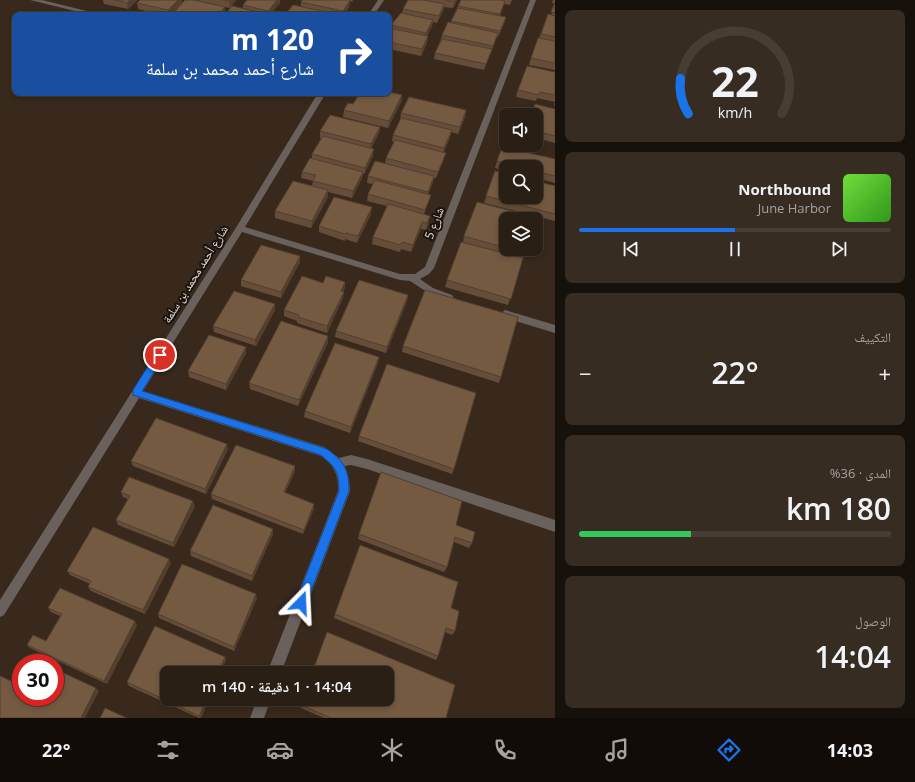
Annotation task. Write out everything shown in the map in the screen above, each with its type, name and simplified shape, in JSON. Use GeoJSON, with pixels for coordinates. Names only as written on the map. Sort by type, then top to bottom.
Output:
{"type":"FeatureCollection","features":[{"type":"Feature","properties":{"kind":"street"},"geometry":{"type":"LineString","coordinates":[[33,0],[54,2],[89,12]]}},
{"type":"Feature","properties":{"kind":"street"},"geometry":{"type":"LineString","coordinates":[[373,12],[381,0]]}},
{"type":"Feature","properties":{"kind":"street","name":"شارع 5"},"geometry":{"type":"LineString","coordinates":[[412,278],[424,274],[429,268],[533,0]]}},
{"type":"Feature","properties":{"kind":"street","name":"شارع أحمد محمد بن سلمة"},"geometry":{"type":"LineString","coordinates":[[0,611],[240,228],[320,96]]}},
{"type":"Feature","properties":{"kind":"street"},"geometry":{"type":"LineString","coordinates":[[240,228],[400,277],[412,278],[430,290],[459,301]]}},
{"type":"Feature","properties":{"kind":"street"},"geometry":{"type":"LineString","coordinates":[[496,311],[555,329]]}},
{"type":"Feature","properties":{"kind":"street"},"geometry":{"type":"LineString","coordinates":[[136,393],[324,452],[337,463],[344,477],[344,491],[277,666]]}},
{"type":"Feature","properties":{"kind":"street"},"geometry":{"type":"LineString","coordinates":[[337,463],[351,460],[367,464],[555,526]]}},
{"type":"Feature","properties":{"kind":"street"},"geometry":{"type":"LineString","coordinates":[[257,718],[261,706]]}},
{"type":"Feature","properties":{"kind":"building"},"geometry":{"type":"Polygon","coordinates":[[[115,0],[130,0],[127,3],[115,0]]]}},
{"type":"Feature","properties":{"kind":"building"},"geometry":{"type":"Polygon","coordinates":[[[140,0],[178,0],[168,10],[137,3],[140,0]]]}},
{"type":"Feature","properties":{"kind":"building"},"geometry":{"type":"Polygon","coordinates":[[[185,0],[194,0],[225,7],[221,12],[174,12],[185,0]]]}},
{"type":"Feature","properties":{"kind":"building"},"geometry":{"type":"Polygon","coordinates":[[[247,0],[277,0],[268,11],[243,5],[247,0]]]}},
{"type":"Feature","properties":{"kind":"building"},"geometry":{"type":"Polygon","coordinates":[[[302,0],[350,0],[343,11],[301,2],[302,0]]]}},
{"type":"Feature","properties":{"kind":"building"},"geometry":{"type":"Polygon","coordinates":[[[408,0],[423,0],[444,4],[439,16],[403,9],[408,0]]]}},
{"type":"Feature","properties":{"kind":"building"},"geometry":{"type":"Polygon","coordinates":[[[461,0],[505,1],[500,14],[458,6],[461,0]]]}},
{"type":"Feature","properties":{"kind":"building"},"geometry":{"type":"Polygon","coordinates":[[[555,2],[555,13],[551,12],[555,2]]]}},
{"type":"Feature","properties":{"kind":"building"},"geometry":{"type":"Polygon","coordinates":[[[293,5],[327,12],[287,12],[293,5]]]}},
{"type":"Feature","properties":{"kind":"building"},"geometry":{"type":"Polygon","coordinates":[[[232,6],[259,12],[227,12],[232,6]]]}},
{"type":"Feature","properties":{"kind":"building"},"geometry":{"type":"Polygon","coordinates":[[[458,8],[506,17],[500,31],[451,21],[458,8]]]}},
{"type":"Feature","properties":{"kind":"building"},"geometry":{"type":"Polygon","coordinates":[[[401,13],[433,20],[426,33],[392,25],[401,13]]]}},
{"type":"Feature","properties":{"kind":"building"},"geometry":{"type":"Polygon","coordinates":[[[548,14],[555,16],[555,37],[541,34],[548,14]]]}},
{"type":"Feature","properties":{"kind":"building"},"geometry":{"type":"Polygon","coordinates":[[[448,22],[498,33],[493,46],[442,35],[448,22]]]}},
{"type":"Feature","properties":{"kind":"building"},"geometry":{"type":"Polygon","coordinates":[[[392,29],[428,36],[422,49],[392,43],[392,29]]]}},
{"type":"Feature","properties":{"kind":"building"},"geometry":{"type":"Polygon","coordinates":[[[538,38],[555,41],[555,63],[531,58],[538,38]]]}},
{"type":"Feature","properties":{"kind":"building"},"geometry":{"type":"Polygon","coordinates":[[[442,39],[492,49],[486,64],[435,53],[442,39]]]}},
{"type":"Feature","properties":{"kind":"building"},"geometry":{"type":"Polygon","coordinates":[[[527,66],[555,72],[555,95],[540,92],[539,95],[518,90],[527,66]]]}},
{"type":"Feature","properties":{"kind":"building"},"geometry":{"type":"Polygon","coordinates":[[[392,93],[402,95],[389,121],[344,110],[348,103],[353,104],[358,96],[392,96],[392,93]]]}},
{"type":"Feature","properties":{"kind":"building"},"geometry":{"type":"Polygon","coordinates":[[[409,97],[466,110],[460,127],[401,113],[409,97]]]}},
{"type":"Feature","properties":{"kind":"building"},"geometry":{"type":"Polygon","coordinates":[[[535,104],[555,109],[555,136],[543,133],[543,108],[534,108],[535,104]]]}},
{"type":"Feature","properties":{"kind":"building"},"geometry":{"type":"Polygon","coordinates":[[[330,115],[380,127],[371,144],[320,131],[330,115]]]}},
{"type":"Feature","properties":{"kind":"building"},"geometry":{"type":"Polygon","coordinates":[[[401,118],[452,130],[444,148],[393,135],[401,118]]]}},
{"type":"Feature","properties":{"kind":"building"},"geometry":{"type":"Polygon","coordinates":[[[323,136],[374,149],[365,168],[312,154],[323,136]]]}},
{"type":"Feature","properties":{"kind":"building"},"geometry":{"type":"Polygon","coordinates":[[[395,140],[446,153],[438,172],[386,158],[395,140]]]}},
{"type":"Feature","properties":{"kind":"building"},"geometry":{"type":"Polygon","coordinates":[[[500,152],[525,152],[555,159],[555,176],[543,173],[543,160],[497,161],[500,152]]]}},
{"type":"Feature","properties":{"kind":"building"},"geometry":{"type":"Polygon","coordinates":[[[310,158],[363,172],[353,191],[313,181],[316,175],[302,172],[310,158]]]}},
{"type":"Feature","properties":{"kind":"building"},"geometry":{"type":"Polygon","coordinates":[[[375,161],[434,176],[428,192],[368,176],[375,161]]]}},
{"type":"Feature","properties":{"kind":"building"},"geometry":{"type":"Polygon","coordinates":[[[495,171],[499,172],[499,199],[486,196],[495,171]]]}},
{"type":"Feature","properties":{"kind":"building"},"geometry":{"type":"Polygon","coordinates":[[[375,180],[431,195],[425,210],[368,194],[375,180]]]}},
{"type":"Feature","properties":{"kind":"building"},"geometry":{"type":"Polygon","coordinates":[[[293,181],[328,190],[312,221],[275,211],[293,181]]]}},
{"type":"Feature","properties":{"kind":"building"},"geometry":{"type":"Polygon","coordinates":[[[543,183],[555,186],[555,214],[517,204],[543,204],[543,183]]]}},
{"type":"Feature","properties":{"kind":"building"},"geometry":{"type":"Polygon","coordinates":[[[334,197],[372,207],[358,236],[345,234],[319,226],[334,197]]]}},
{"type":"Feature","properties":{"kind":"building"},"geometry":{"type":"Polygon","coordinates":[[[477,202],[516,212],[499,212],[499,246],[464,236],[477,202]]]}},
{"type":"Feature","properties":{"kind":"building"},"geometry":{"type":"Polygon","coordinates":[[[388,204],[430,216],[427,223],[422,222],[413,245],[402,242],[401,245],[373,237],[388,204]]]}},
{"type":"Feature","properties":{"kind":"building"},"geometry":{"type":"Polygon","coordinates":[[[461,242],[499,252],[499,256],[515,256],[523,258],[511,299],[447,280],[461,242]]]}},
{"type":"Feature","properties":{"kind":"building"},"geometry":{"type":"Polygon","coordinates":[[[261,245],[300,256],[281,292],[241,280],[261,245]]]}},
{"type":"Feature","properties":{"kind":"building"},"geometry":{"type":"Polygon","coordinates":[[[302,276],[323,283],[326,276],[345,282],[341,291],[344,292],[327,326],[298,317],[299,315],[284,310],[302,276]]]}},
{"type":"Feature","properties":{"kind":"building"},"geometry":{"type":"Polygon","coordinates":[[[359,280],[408,295],[387,347],[336,331],[359,280]]]}},
{"type":"Feature","properties":{"kind":"building"},"geometry":{"type":"Polygon","coordinates":[[[425,290],[518,317],[501,377],[403,346],[425,290]]]}},
{"type":"Feature","properties":{"kind":"building"},"geometry":{"type":"Polygon","coordinates":[[[234,291],[275,304],[255,340],[213,326],[234,291]]]}},
{"type":"Feature","properties":{"kind":"building"},"geometry":{"type":"Polygon","coordinates":[[[281,321],[328,336],[299,400],[249,383],[281,321]]]}},
{"type":"Feature","properties":{"kind":"building"},"geometry":{"type":"Polygon","coordinates":[[[209,335],[246,347],[226,384],[188,371],[209,335]]]}},
{"type":"Feature","properties":{"kind":"building"},"geometry":{"type":"Polygon","coordinates":[[[335,343],[379,357],[351,427],[305,411],[335,343]]]}},
{"type":"Feature","properties":{"kind":"building"},"geometry":{"type":"Polygon","coordinates":[[[387,364],[476,393],[454,469],[359,436],[387,364]]]}},
{"type":"Feature","properties":{"kind":"building"},"geometry":{"type":"Polygon","coordinates":[[[156,418],[227,444],[205,489],[131,461],[156,418]]]}},
{"type":"Feature","properties":{"kind":"building"},"geometry":{"type":"Polygon","coordinates":[[[236,445],[295,466],[284,492],[314,504],[304,530],[211,494],[236,445]]]}},
{"type":"Feature","properties":{"kind":"building"},"geometry":{"type":"Polygon","coordinates":[[[381,472],[462,501],[456,525],[475,532],[472,543],[455,537],[447,567],[359,534],[381,472]]]}},
{"type":"Feature","properties":{"kind":"building"},"geometry":{"type":"Polygon","coordinates":[[[129,477],[193,501],[173,543],[116,520],[130,496],[121,492],[129,477]]]}},
{"type":"Feature","properties":{"kind":"building"},"geometry":{"type":"Polygon","coordinates":[[[213,505],[273,529],[252,576],[190,551],[213,505]]]}},
{"type":"Feature","properties":{"kind":"building"},"geometry":{"type":"Polygon","coordinates":[[[93,527],[169,559],[143,610],[88,587],[91,581],[67,571],[93,527]]]}},
{"type":"Feature","properties":{"kind":"building"},"geometry":{"type":"Polygon","coordinates":[[[360,545],[458,582],[451,608],[459,611],[455,631],[446,628],[438,656],[335,614],[360,545]]]}},
{"type":"Feature","properties":{"kind":"building"},"geometry":{"type":"Polygon","coordinates":[[[182,564],[256,594],[234,647],[158,614],[182,564]]]}},
{"type":"Feature","properties":{"kind":"building"},"geometry":{"type":"Polygon","coordinates":[[[60,588],[135,621],[104,681],[64,662],[64,654],[46,654],[27,645],[33,635],[46,641],[62,614],[48,608],[60,588]]]}},
{"type":"Feature","properties":{"kind":"building"},"geometry":{"type":"Polygon","coordinates":[[[155,626],[225,657],[221,666],[160,666],[160,698],[127,682],[155,626]]]}},
{"type":"Feature","properties":{"kind":"building"},"geometry":{"type":"Polygon","coordinates":[[[327,632],[455,685],[446,718],[331,718],[303,706],[394,706],[394,666],[315,666],[327,632]]]}},
{"type":"Feature","properties":{"kind":"building"},"geometry":{"type":"Polygon","coordinates":[[[64,673],[96,688],[81,718],[0,718],[0,676],[12,681],[12,706],[64,706],[64,673]]]}},
{"type":"Feature","properties":{"kind":"building"},"geometry":{"type":"Polygon","coordinates":[[[178,706],[204,706],[199,716],[178,706]]]}},
{"type":"Feature","properties":{"kind":"building"},"geometry":{"type":"Polygon","coordinates":[[[105,708],[127,718],[100,718],[105,708]]]}},
{"type":"Feature","properties":{"kind":"route"},"geometry":{"type":"LineString","coordinates":[[160,355],[136,393],[324,452],[337,463],[341,470],[345,484],[344,491],[301,603]]}}]}
